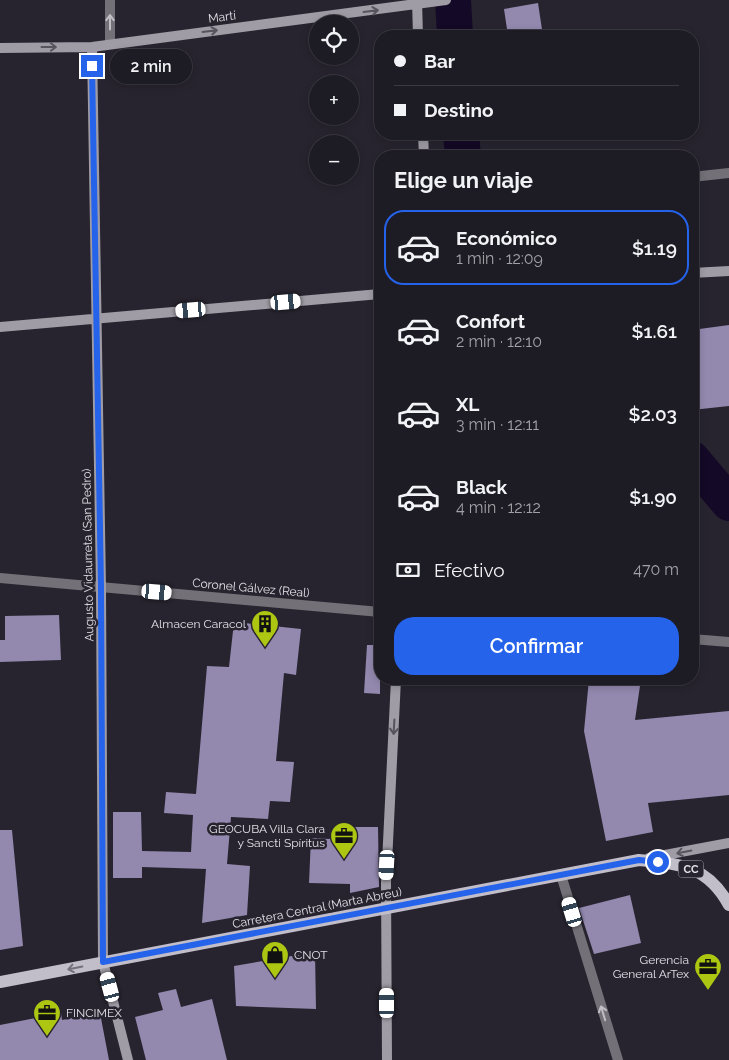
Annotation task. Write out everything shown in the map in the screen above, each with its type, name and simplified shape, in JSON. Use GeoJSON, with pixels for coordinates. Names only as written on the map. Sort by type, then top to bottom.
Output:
{"type":"FeatureCollection","features":[{"type":"Feature","properties":{"kind":"main road","name":"Carretera Central (Marta Abreu)"},"geometry":{"type":"LineString","coordinates":[[0,982],[639,860]]}},
{"type":"Feature","properties":{"kind":"main road","name":"CC"},"geometry":{"type":"LineString","coordinates":[[639,860],[676,864],[698,871],[712,880],[729,904]]}},
{"type":"Feature","properties":{"kind":"street"},"geometry":{"type":"LineString","coordinates":[[110,0],[110,44]]}},
{"type":"Feature","properties":{"kind":"street","name":"Martí"},"geometry":{"type":"LineString","coordinates":[[0,48],[92,47],[417,2],[446,0]]}},
{"type":"Feature","properties":{"kind":"street"},"geometry":{"type":"LineString","coordinates":[[417,2],[418,30]]}},
{"type":"Feature","properties":{"kind":"street","name":"Augusto Vidaurreta (San Pedro)"},"geometry":{"type":"LineString","coordinates":[[92,47],[101,587],[103,962],[128,1060]]}},
{"type":"Feature","properties":{"kind":"street"},"geometry":{"type":"LineString","coordinates":[[699,176],[729,173]]}},
{"type":"Feature","properties":{"kind":"street"},"geometry":{"type":"LineString","coordinates":[[699,273],[729,271]]}},
{"type":"Feature","properties":{"kind":"street"},"geometry":{"type":"LineString","coordinates":[[0,327],[374,295]]}},
{"type":"Feature","properties":{"kind":"street","name":"Coronel Gálvez (Real)"},"geometry":{"type":"LineString","coordinates":[[0,578],[374,611]]}},
{"type":"Feature","properties":{"kind":"street"},"geometry":{"type":"LineString","coordinates":[[699,640],[729,642]]}},
{"type":"Feature","properties":{"kind":"street"},"geometry":{"type":"LineString","coordinates":[[387,1060],[386,908],[396,685]]}},
{"type":"Feature","properties":{"kind":"street"},"geometry":{"type":"LineString","coordinates":[[639,860],[729,843]]}},
{"type":"Feature","properties":{"kind":"street"},"geometry":{"type":"LineString","coordinates":[[561,875],[618,1060]]}},
{"type":"Feature","properties":{"kind":"building"},"geometry":{"type":"Polygon","coordinates":[[[538,3],[542,30],[507,30],[504,9],[538,3]]]}},
{"type":"Feature","properties":{"kind":"building"},"geometry":{"type":"Polygon","coordinates":[[[729,325],[729,406],[699,409],[699,329],[729,325]]]}},
{"type":"Feature","properties":{"kind":"building"},"geometry":{"type":"Polygon","coordinates":[[[59,615],[61,660],[0,662],[0,640],[5,640],[5,616],[59,615]]]}},
{"type":"Feature","properties":{"kind":"building"},"geometry":{"type":"Polygon","coordinates":[[[234,622],[301,629],[296,675],[284,673],[276,761],[294,762],[290,802],[270,801],[268,819],[231,817],[227,864],[250,866],[247,915],[202,923],[206,869],[142,867],[142,878],[113,878],[113,812],[141,812],[142,851],[191,852],[193,815],[164,813],[166,792],[196,794],[207,666],[229,667],[234,622]]]}},
{"type":"Feature","properties":{"kind":"building"},"geometry":{"type":"Polygon","coordinates":[[[367,645],[374,645],[374,685],[380,685],[380,694],[364,693],[367,645]]]}},
{"type":"Feature","properties":{"kind":"building"},"geometry":{"type":"Polygon","coordinates":[[[588,685],[640,685],[635,720],[729,711],[729,795],[648,803],[653,832],[606,841],[584,731],[588,685]]]}},
{"type":"Feature","properties":{"kind":"building"},"geometry":{"type":"Polygon","coordinates":[[[350,827],[378,827],[379,887],[350,893],[350,884],[309,883],[311,838],[329,839],[350,827]]]}},
{"type":"Feature","properties":{"kind":"building"},"geometry":{"type":"Polygon","coordinates":[[[0,830],[12,830],[23,946],[0,950],[0,830]]]}},
{"type":"Feature","properties":{"kind":"building"},"geometry":{"type":"Polygon","coordinates":[[[630,895],[641,943],[594,954],[579,908],[630,895]]]}},
{"type":"Feature","properties":{"kind":"building","name":"CNOT"},"geometry":{"type":"Polygon","coordinates":[[[315,952],[316,1009],[236,1006],[234,966],[315,952]]]}},
{"type":"Feature","properties":{"kind":"building"},"geometry":{"type":"Polygon","coordinates":[[[176,989],[181,1007],[212,999],[227,1060],[146,1060],[135,1017],[163,1010],[158,993],[176,989]]]}},
{"type":"Feature","properties":{"kind":"building"},"geometry":{"type":"Polygon","coordinates":[[[61,1013],[62,1020],[100,1013],[109,1060],[0,1060],[0,1025],[61,1013]]]}},
{"type":"Feature","properties":{"kind":"waterway"},"geometry":{"type":"LineString","coordinates":[[453,0],[455,30]]}},
{"type":"Feature","properties":{"kind":"waterway"},"geometry":{"type":"LineString","coordinates":[[462,140],[462,150]]}},
{"type":"Feature","properties":{"kind":"waterway"},"geometry":{"type":"LineString","coordinates":[[699,467],[729,503]]}},
{"type":"Feature","properties":{"kind":"place","name":"Almacen Caracol"},"geometry":{"type":"Point","coordinates":[265,648]}},
{"type":"Feature","properties":{"kind":"place","name":"GEOCUBA Villa Clara y Sancti Spíritus"},"geometry":{"type":"Point","coordinates":[344,860]}},
{"type":"Feature","properties":{"kind":"place","name":"CNOT"},"geometry":{"type":"Point","coordinates":[275,979]}},
{"type":"Feature","properties":{"kind":"place","name":"Gerencia General ArTex"},"geometry":{"type":"Point","coordinates":[708,991]}},
{"type":"Feature","properties":{"kind":"place","name":"FINCIMEX"},"geometry":{"type":"Point","coordinates":[47,1037]}},
{"type":"Feature","properties":{"kind":"route"},"geometry":{"type":"LineString","coordinates":[[92,66],[101,587],[103,962],[639,860],[658,862]]}}]}
